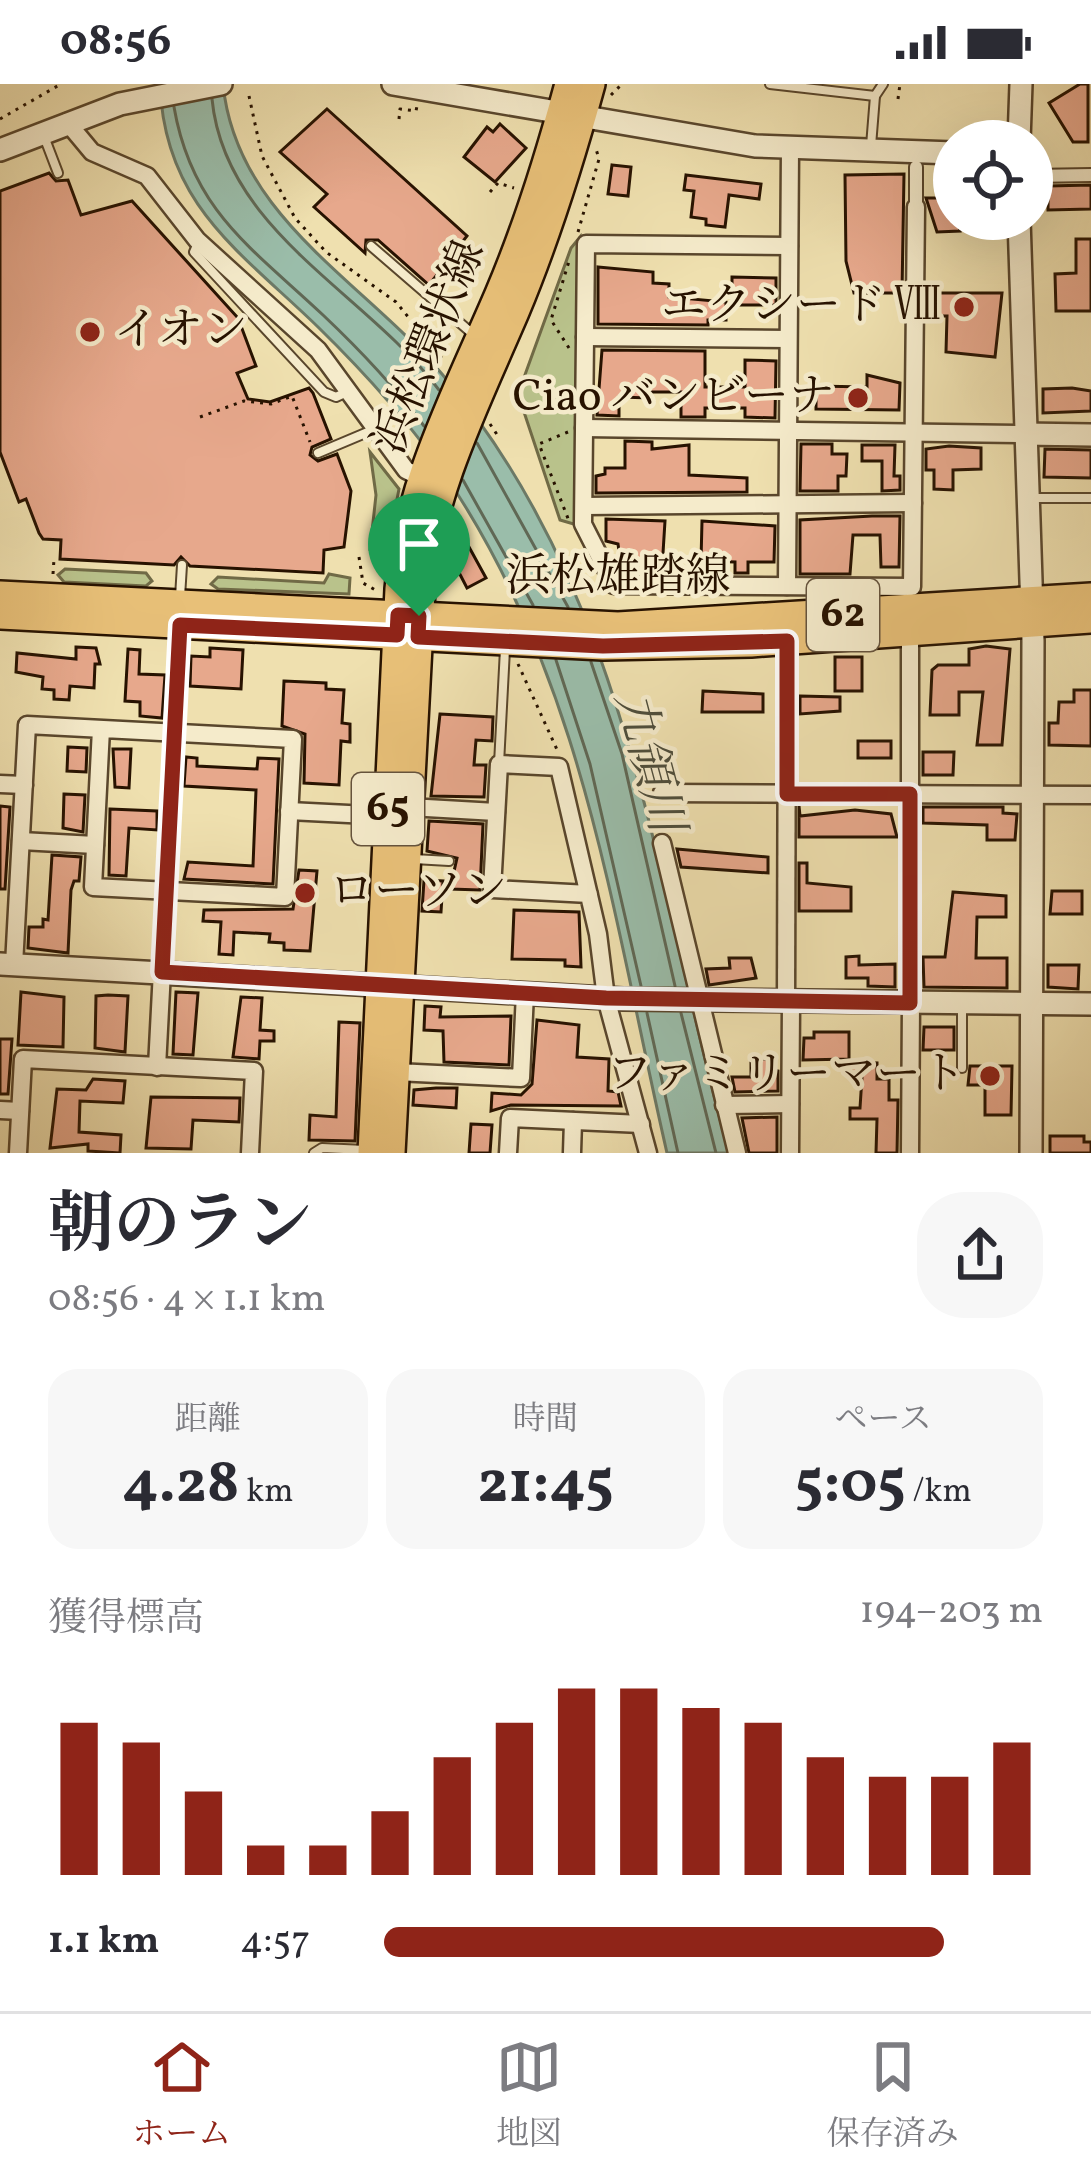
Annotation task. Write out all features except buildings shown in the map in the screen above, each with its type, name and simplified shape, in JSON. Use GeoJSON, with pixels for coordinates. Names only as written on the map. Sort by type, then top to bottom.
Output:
{"type":"FeatureCollection","features":[{"type":"Feature","properties":{"kind":"main road","name":"浜松環状線"},"geometry":{"type":"LineString","coordinates":[[379,1152],[408,626],[424,561],[430,478],[532,268],[571,114],[569,84]]}},
{"type":"Feature","properties":{"kind":"main road","name":"浜松環状線"},"geometry":{"type":"LineString","coordinates":[[468,395],[480,338],[571,114],[601,90]]}},
{"type":"Feature","properties":{"kind":"main road","name":"浜松雄踏線"},"geometry":{"type":"LineString","coordinates":[[0,595],[180,614],[408,626],[516,640],[764,620],[1031,612],[1091,619]]}},
{"type":"Feature","properties":{"kind":"main road","name":"浜松雄踏線"},"geometry":{"type":"LineString","coordinates":[[599,636],[787,641],[910,632],[1091,597]]}},
{"type":"Feature","properties":{"kind":"main road","name":"浜松雄踏線"},"geometry":{"type":"LineString","coordinates":[[0,615],[180,614]]}},
{"type":"Feature","properties":{"kind":"main road","name":"浜松環状線"},"geometry":{"type":"LineString","coordinates":[[379,1152],[396,1072],[390,986],[407,859],[399,812]]}},
{"type":"Feature","properties":{"kind":"street"},"geometry":{"type":"LineString","coordinates":[[0,150],[67,122],[148,97],[221,84]]}},
{"type":"Feature","properties":{"kind":"street"},"geometry":{"type":"LineString","coordinates":[[393,84],[790,149],[933,153]]}},
{"type":"Feature","properties":{"kind":"street"},"geometry":{"type":"LineString","coordinates":[[1019,120],[1022,84]]}},
{"type":"Feature","properties":{"kind":"street"},"geometry":{"type":"LineString","coordinates":[[67,122],[92,152],[147,176],[199,242],[306,338],[350,390],[406,470],[430,478]]}},
{"type":"Feature","properties":{"kind":"street"},"geometry":{"type":"LineString","coordinates":[[787,586],[790,149]]}},
{"type":"Feature","properties":{"kind":"street"},"geometry":{"type":"LineString","coordinates":[[789,245],[586,244],[586,337],[578,427],[584,513],[614,584],[912,587],[916,167]]}},
{"type":"Feature","properties":{"kind":"street"},"geometry":{"type":"LineString","coordinates":[[1053,176],[1091,175]]}},
{"type":"Feature","properties":{"kind":"street"},"geometry":{"type":"LineString","coordinates":[[1019,240],[1031,612],[1031,1153]]}},
{"type":"Feature","properties":{"kind":"street"},"geometry":{"type":"LineString","coordinates":[[586,337],[788,339]]}},
{"type":"Feature","properties":{"kind":"street"},"geometry":{"type":"LineString","coordinates":[[578,427],[1091,435]]}},
{"type":"Feature","properties":{"kind":"street"},"geometry":{"type":"LineString","coordinates":[[584,513],[913,503]]}},
{"type":"Feature","properties":{"kind":"street"},"geometry":{"type":"LineString","coordinates":[[157,1066],[180,614]]}},
{"type":"Feature","properties":{"kind":"street"},"geometry":{"type":"LineString","coordinates":[[910,632],[910,1153]]}},
{"type":"Feature","properties":{"kind":"street"},"geometry":{"type":"LineString","coordinates":[[787,641],[790,1153]]}},
{"type":"Feature","properties":{"kind":"street"},"geometry":{"type":"LineString","coordinates":[[101,729],[93,887],[285,897],[293,739],[27,725],[21,841],[7,965],[789,1005],[1091,1004]]}},
{"type":"Feature","properties":{"kind":"street"},"geometry":{"type":"LineString","coordinates":[[589,894],[492,889],[488,863],[499,764],[559,767],[615,998],[648,1153]]}},
{"type":"Feature","properties":{"kind":"street"},"geometry":{"type":"LineString","coordinates":[[0,784],[24,785]]}},
{"type":"Feature","properties":{"kind":"street"},"geometry":{"type":"LineString","coordinates":[[662,794],[1091,795]]}},
{"type":"Feature","properties":{"kind":"street"},"geometry":{"type":"LineString","coordinates":[[289,811],[496,812]]}},
{"type":"Feature","properties":{"kind":"street"},"geometry":{"type":"LineString","coordinates":[[21,841],[95,845]]}},
{"type":"Feature","properties":{"kind":"street"},"geometry":{"type":"LineString","coordinates":[[662,843],[737,1153]]}},
{"type":"Feature","properties":{"kind":"street"},"geometry":{"type":"LineString","coordinates":[[396,1072],[521,1078],[525,993]]}},
{"type":"Feature","properties":{"kind":"street"},"geometry":{"type":"LineString","coordinates":[[18,1153],[23,1059],[254,1071],[250,1153]]}},
{"type":"Feature","properties":{"kind":"street"},"geometry":{"type":"LineString","coordinates":[[724,1105],[790,1104]]}},
{"type":"Feature","properties":{"kind":"street"},"geometry":{"type":"LineString","coordinates":[[0,1110],[20,1111]]}},
{"type":"Feature","properties":{"kind":"street"},"geometry":{"type":"LineString","coordinates":[[508,1153],[510,1118],[641,1124]]}},
{"type":"Feature","properties":{"kind":"street"},"geometry":{"type":"LineString","coordinates":[[572,1153],[573,1121]]}},
{"type":"Feature","properties":{"kind":"lane"},"geometry":{"type":"LineString","coordinates":[[770,84],[875,96]]}},
{"type":"Feature","properties":{"kind":"lane"},"geometry":{"type":"LineString","coordinates":[[872,154],[875,96],[883,84]]}},
{"type":"Feature","properties":{"kind":"lane"},"geometry":{"type":"LineString","coordinates":[[42,132],[58,173]]}},
{"type":"Feature","properties":{"kind":"lane"},"geometry":{"type":"LineString","coordinates":[[371,246],[480,338]]}},
{"type":"Feature","properties":{"kind":"lane"},"geometry":{"type":"LineString","coordinates":[[318,453],[376,428]]}},
{"type":"Feature","properties":{"kind":"lane"},"geometry":{"type":"LineString","coordinates":[[1026,499],[1091,498]]}},
{"type":"Feature","properties":{"kind":"lane"},"geometry":{"type":"LineString","coordinates":[[180,614],[182,566]]}},
{"type":"Feature","properties":{"kind":"lane"},"geometry":{"type":"LineString","coordinates":[[499,764],[516,640]]}},
{"type":"Feature","properties":{"kind":"lane"},"geometry":{"type":"LineString","coordinates":[[407,859],[449,861]]}},
{"type":"Feature","properties":{"kind":"lane"},"geometry":{"type":"LineString","coordinates":[[962,1003],[962,1068]]}},
{"type":"Feature","properties":{"kind":"lane"},"geometry":{"type":"LineString","coordinates":[[314,1153],[322,1148],[379,1152]]}},
{"type":"Feature","properties":{"kind":"path"},"geometry":{"type":"LineString","coordinates":[[0,119],[61,84]]}},
{"type":"Feature","properties":{"kind":"path"},"geometry":{"type":"LineString","coordinates":[[601,90],[622,84]]}},
{"type":"Feature","properties":{"kind":"path"},"geometry":{"type":"LineString","coordinates":[[898,99],[900,84]]}},
{"type":"Feature","properties":{"kind":"path"},"geometry":{"type":"LineString","coordinates":[[249,96],[262,156],[295,218],[326,252],[396,302],[498,436]]}},
{"type":"Feature","properties":{"kind":"path"},"geometry":{"type":"LineString","coordinates":[[399,119],[400,109],[416,111],[417,104]]}},
{"type":"Feature","properties":{"kind":"path"},"geometry":{"type":"LineString","coordinates":[[574,355],[550,320],[599,159],[595,147]]}},
{"type":"Feature","properties":{"kind":"path"},"geometry":{"type":"LineString","coordinates":[[490,192],[498,183],[521,190]]}},
{"type":"Feature","properties":{"kind":"path"},"geometry":{"type":"LineString","coordinates":[[200,417],[244,401],[271,404],[292,396],[310,444]]}},
{"type":"Feature","properties":{"kind":"path"},"geometry":{"type":"LineString","coordinates":[[578,427],[539,444],[565,520],[584,513]]}},
{"type":"Feature","properties":{"kind":"path"},"geometry":{"type":"LineString","coordinates":[[359,557],[363,583],[376,590]]}},
{"type":"Feature","properties":{"kind":"path"},"geometry":{"type":"LineString","coordinates":[[52,582],[54,559]]}},
{"type":"Feature","properties":{"kind":"path"},"geometry":{"type":"LineString","coordinates":[[516,640],[555,739],[559,767]]}},
{"type":"Feature","properties":{"kind":"green space"},"geometry":{"type":"Polygon","coordinates":[[[580,237],[577,525],[560,520],[518,394],[571,248],[580,237]]]}},
{"type":"Feature","properties":{"kind":"green space"},"geometry":{"type":"Polygon","coordinates":[[[370,452],[399,489],[387,550],[377,556],[370,550],[376,495],[370,452]]]}},
{"type":"Feature","properties":{"kind":"green space"},"geometry":{"type":"Polygon","coordinates":[[[65,569],[146,573],[152,581],[146,586],[64,582],[58,575],[65,569]]]}},
{"type":"Feature","properties":{"kind":"green space"},"geometry":{"type":"Polygon","coordinates":[[[329,574],[350,578],[349,594],[218,589],[211,584],[218,577],[324,583],[329,574]]]}},
{"type":"Feature","properties":{"kind":"water"},"geometry":{"type":"Polygon","coordinates":[[[160,84],[223,84],[233,131],[251,172],[277,209],[442,374],[506,461],[556,552],[597,648],[629,746],[729,1153],[667,1153],[587,800],[530,632],[491,551],[443,472],[400,415],[335,344],[235,249],[191,194],[165,126],[160,84]]]}},
{"type":"Feature","properties":{"kind":"place","name":"エクシード Ⅷ"},"geometry":{"type":"Point","coordinates":[964,307]}},
{"type":"Feature","properties":{"kind":"place","name":"イオン"},"geometry":{"type":"Point","coordinates":[90,332]}},
{"type":"Feature","properties":{"kind":"place","name":"Ciao バンビーナ"},"geometry":{"type":"Point","coordinates":[858,398]}},
{"type":"Feature","properties":{"kind":"place","name":"ローソン"},"geometry":{"type":"Point","coordinates":[305,893]}},
{"type":"Feature","properties":{"kind":"place","name":"ファミリーマート"},"geometry":{"type":"Point","coordinates":[990,1076]}},
{"type":"Feature","properties":{"kind":"route"},"geometry":{"type":"LineString","coordinates":[[398,615],[419,616],[418,637],[603,646],[787,641],[787,794],[910,794],[910,1003],[791,1005],[606,998],[162,972],[180,625],[397,635],[398,615]]}},
{"type":"Feature","properties":{"kind":"water label","name":"九領川"},"geometry":{"type":"Point","coordinates":[647,762]}}]}
